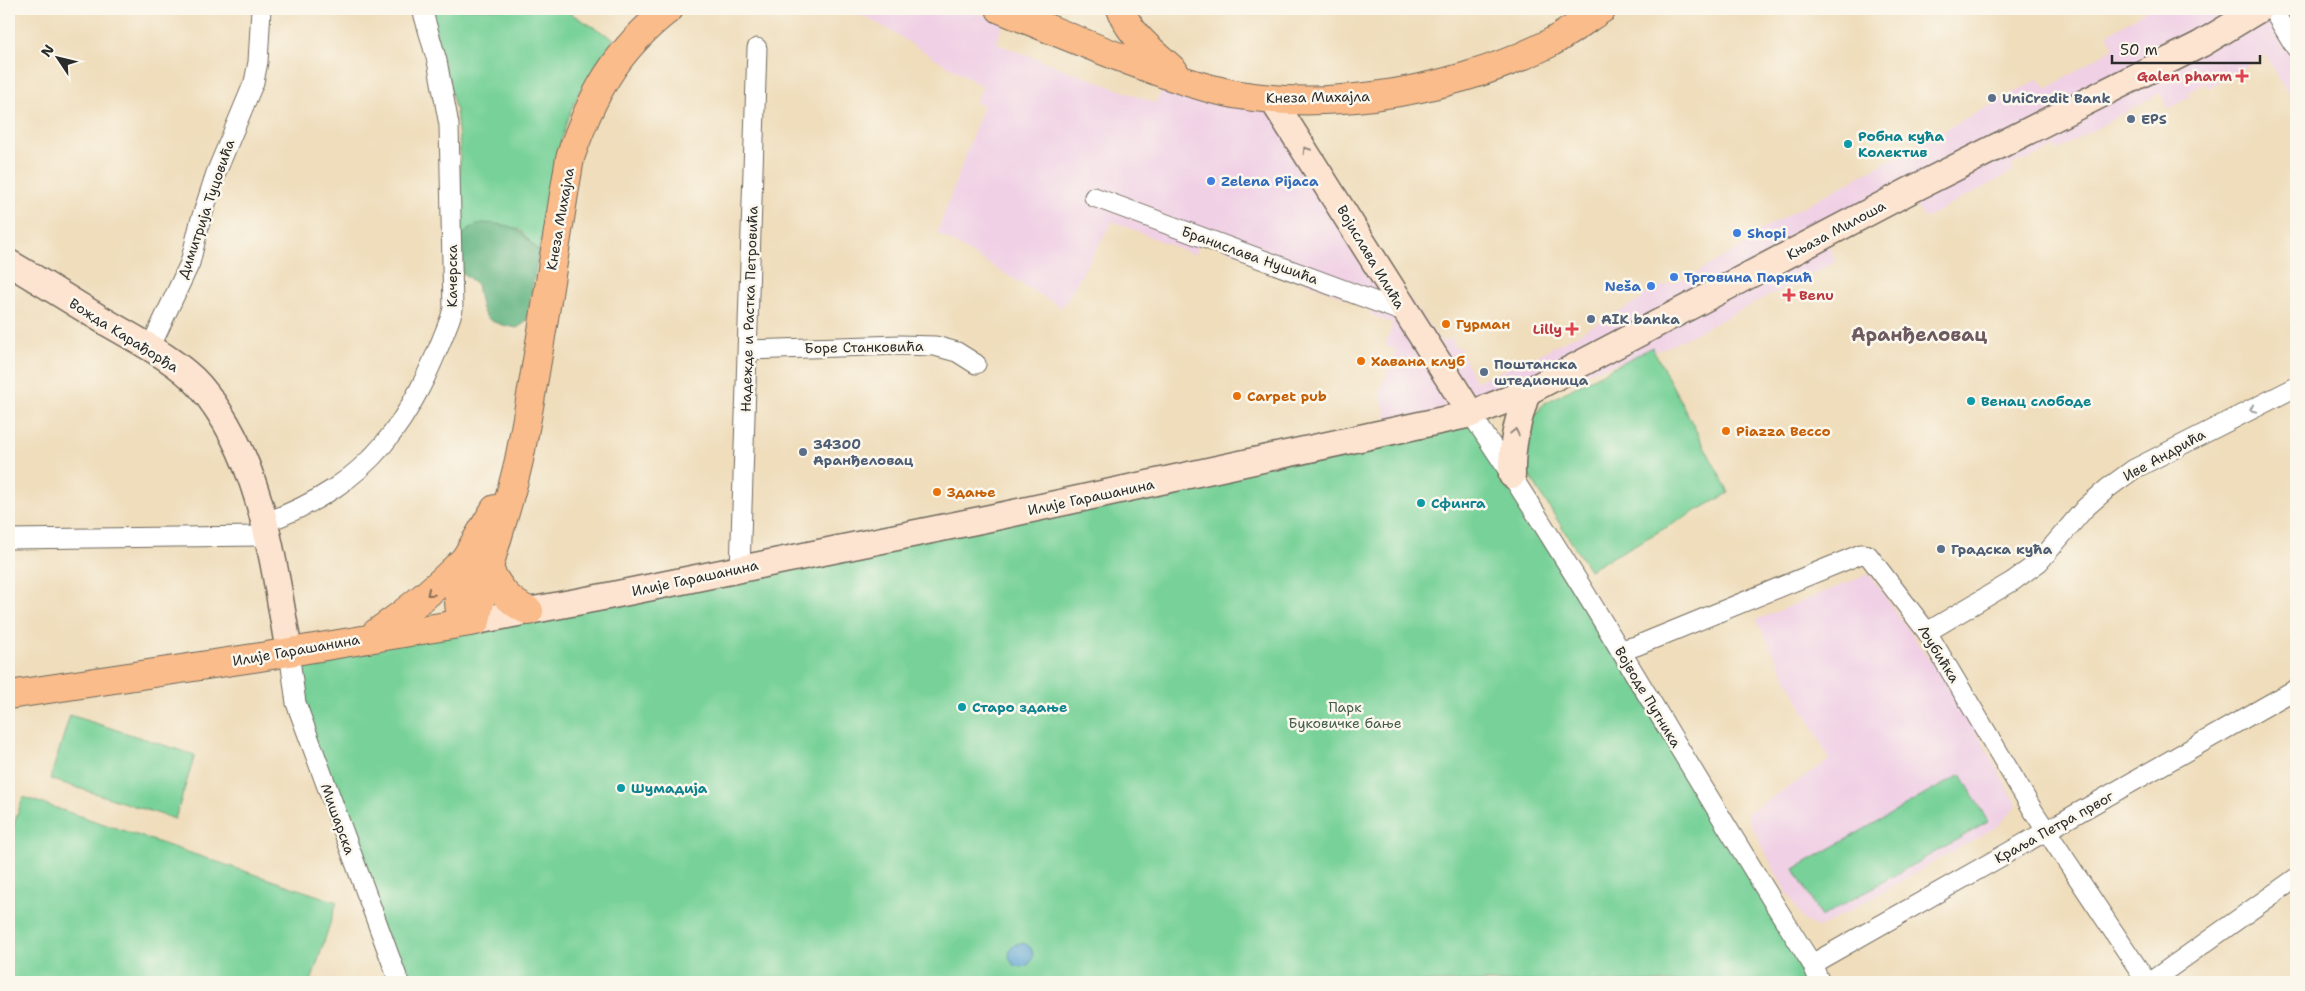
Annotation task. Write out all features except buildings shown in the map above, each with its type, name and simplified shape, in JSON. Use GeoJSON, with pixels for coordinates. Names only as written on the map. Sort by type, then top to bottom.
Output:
{"type":"FeatureCollection","features":[{"type":"Feature","properties":{"kind":"main road","name":"Кнеза Михајла"},"geometry":{"type":"LineString","coordinates":[[468,622],[458,591],[477,564],[492,516],[519,459],[570,158],[583,119],[602,82],[639,34],[668,9]]}},
{"type":"Feature","properties":{"kind":"main road","name":"Кнеза Михајла"},"geometry":{"type":"LineString","coordinates":[[1000,9],[1183,80],[1231,92],[1272,99],[1357,98],[1386,95],[1444,83],[1497,66],[1550,43],[1602,9]]}},
{"type":"Feature","properties":{"kind":"main road"},"geometry":{"type":"LineString","coordinates":[[1121,9],[1123,17],[1133,32],[1183,80]]}},
{"type":"Feature","properties":{"kind":"main road"},"geometry":{"type":"LineString","coordinates":[[370,637],[408,611],[441,583],[477,564],[502,592],[518,606],[529,611]]}},
{"type":"Feature","properties":{"kind":"main road","name":"Илије Гарашанина"},"geometry":{"type":"LineString","coordinates":[[9,695],[289,652],[468,622]]}},
{"type":"Feature","properties":{"kind":"street","name":"Димитрија Туцовића"},"geometry":{"type":"LineString","coordinates":[[150,348],[190,263],[200,222],[216,173],[254,82],[258,62],[261,9]]}},
{"type":"Feature","properties":{"kind":"street","name":"Качерска"},"geometry":{"type":"LineString","coordinates":[[9,539],[266,529],[288,514],[326,494],[379,452],[393,435],[423,385],[453,309],[449,125],[436,61],[422,9]]}},
{"type":"Feature","properties":{"kind":"street"},"geometry":{"type":"LineString","coordinates":[[2202,43],[2220,9]]}},
{"type":"Feature","properties":{"kind":"street","name":"Књаза Милоша"},"geometry":{"type":"LineString","coordinates":[[1375,434],[1471,414],[1527,392],[1909,191],[2202,43],[2259,9]]}},
{"type":"Feature","properties":{"kind":"street"},"geometry":{"type":"LineString","coordinates":[[2272,9],[2296,48]]}},
{"type":"Feature","properties":{"kind":"street","name":"Надежде и Растка Петровића"},"geometry":{"type":"LineString","coordinates":[[740,569],[749,350],[757,48]]}},
{"type":"Feature","properties":{"kind":"street","name":"Војислава Илића"},"geometry":{"type":"LineString","coordinates":[[1272,99],[1308,153],[1406,313],[1471,414]]}},
{"type":"Feature","properties":{"kind":"street","name":"Бранислава Нушића"},"geometry":{"type":"LineString","coordinates":[[1094,197],[1406,313]]}},
{"type":"Feature","properties":{"kind":"street","name":"Вожда Карађорђа"},"geometry":{"type":"LineString","coordinates":[[9,263],[150,348],[190,376],[200,386],[227,425],[248,468],[266,529],[289,652]]}},
{"type":"Feature","properties":{"kind":"street","name":"Боре Станковића"},"geometry":{"type":"LineString","coordinates":[[749,350],[900,345],[935,346],[957,352],[976,364]]}},
{"type":"Feature","properties":{"kind":"street","name":"Иве Андрића"},"geometry":{"type":"LineString","coordinates":[[1927,632],[2013,581],[2039,562],[2086,508],[2108,488],[2134,469],[2296,387]]}},
{"type":"Feature","properties":{"kind":"street"},"geometry":{"type":"LineString","coordinates":[[1512,475],[1511,449],[1516,424],[1527,392]]}},
{"type":"Feature","properties":{"kind":"street","name":"Војводе Путника"},"geometry":{"type":"LineString","coordinates":[[1471,414],[1512,475],[1620,650],[1812,964],[1820,982]]}},
{"type":"Feature","properties":{"kind":"street","name":"Илије Гарашанина"},"geometry":{"type":"LineString","coordinates":[[468,622],[740,569],[1109,493],[1375,434]]}},
{"type":"Feature","properties":{"kind":"street","name":"Љубићка"},"geometry":{"type":"LineString","coordinates":[[1620,650],[1861,554],[1868,555],[1927,632],[2047,831],[2148,982]]}},
{"type":"Feature","properties":{"kind":"street","name":"Мишарска"},"geometry":{"type":"LineString","coordinates":[[289,652],[296,703],[399,982]]}},
{"type":"Feature","properties":{"kind":"street","name":"Краља Петра првог"},"geometry":{"type":"LineString","coordinates":[[1812,964],[2296,690]]}},
{"type":"Feature","properties":{"kind":"street"},"geometry":{"type":"LineString","coordinates":[[2148,982],[2296,878]]}},
{"type":"Feature","properties":{"kind":"shaded area"},"geometry":{"type":"Polygon","coordinates":[[[838,9],[968,9],[1003,23],[997,44],[1155,103],[1166,84],[1285,106],[1376,253],[1441,342],[1452,338],[1456,348],[1460,347],[1475,382],[1537,356],[1642,299],[1642,296],[1696,273],[1753,240],[1753,234],[2039,79],[2047,89],[2114,47],[2107,35],[2148,9],[2296,9],[2296,109],[2266,55],[2208,88],[2205,83],[2189,92],[2190,96],[2169,109],[2160,93],[2058,150],[2055,146],[2025,162],[2023,160],[2011,165],[2014,171],[1924,219],[1909,191],[1825,237],[1836,262],[1670,346],[1486,406],[1390,428],[1380,391],[1396,350],[1385,345],[1393,324],[1370,314],[1372,309],[1201,239],[1194,255],[1113,221],[1062,308],[937,233],[983,107],[975,102],[983,87],[866,17],[838,9]]]}},
{"type":"Feature","properties":{"kind":"shaded area"},"geometry":{"type":"Polygon","coordinates":[[[1869,574],[1964,709],[2017,805],[1998,826],[1819,928],[1803,920],[1777,875],[1746,814],[1830,760],[1756,620],[1869,574]]]}},
{"type":"Feature","properties":{"kind":"green space"},"geometry":{"type":"Polygon","coordinates":[[[429,9],[563,9],[614,39],[580,92],[565,128],[551,180],[539,252],[519,229],[459,239],[460,148],[456,111],[429,9]]]}},
{"type":"Feature","properties":{"kind":"green space"},"geometry":{"type":"Polygon","coordinates":[[[482,223],[515,228],[539,252],[526,322],[517,328],[497,323],[486,316],[481,305],[477,284],[461,272],[459,239],[470,228],[482,223]]]}},
{"type":"Feature","properties":{"kind":"green space"},"geometry":{"type":"Polygon","coordinates":[[[1652,347],[1729,493],[1589,570],[1525,469],[1521,448],[1529,424],[1543,404],[1652,347]]]}},
{"type":"Feature","properties":{"kind":"green space","name":"Парк Буковичке бање"},"geometry":{"type":"Polygon","coordinates":[[[1471,414],[1818,982],[401,982],[296,703],[289,652],[1471,414]]]}},
{"type":"Feature","properties":{"kind":"green space"},"geometry":{"type":"Polygon","coordinates":[[[70,715],[195,755],[175,819],[50,779],[70,715]]]}},
{"type":"Feature","properties":{"kind":"green space"},"geometry":{"type":"Polygon","coordinates":[[[1961,774],[1988,822],[1821,917],[1794,869],[1961,774]]]}},
{"type":"Feature","properties":{"kind":"green space"},"geometry":{"type":"Polygon","coordinates":[[[23,797],[337,902],[311,982],[9,982],[9,839],[23,797]]]}},
{"type":"Feature","properties":{"kind":"water"},"geometry":{"type":"Polygon","coordinates":[[[1021,943],[1030,946],[1033,955],[1030,964],[1021,967],[1012,964],[1009,955],[1012,946],[1021,943]]]}},
{"type":"Feature","properties":{"kind":"place","name":"Galen pharm"},"geometry":{"type":"Point","coordinates":[2242,76]}},
{"type":"Feature","properties":{"kind":"place","name":"UniCredit Bank"},"geometry":{"type":"Point","coordinates":[1992,98]}},
{"type":"Feature","properties":{"kind":"place","name":"EPS"},"geometry":{"type":"Point","coordinates":[2131,119]}},
{"type":"Feature","properties":{"kind":"place","name":"Робна кућа Колектив"},"geometry":{"type":"Point","coordinates":[1848,144]}},
{"type":"Feature","properties":{"kind":"place","name":"Zelena Pijaca"},"geometry":{"type":"Point","coordinates":[1211,181]}},
{"type":"Feature","properties":{"kind":"place","name":"Shopi"},"geometry":{"type":"Point","coordinates":[1737,233]}},
{"type":"Feature","properties":{"kind":"place","name":"Трговина Паркић"},"geometry":{"type":"Point","coordinates":[1674,277]}},
{"type":"Feature","properties":{"kind":"place","name":"Neša"},"geometry":{"type":"Point","coordinates":[1651,286]}},
{"type":"Feature","properties":{"kind":"place","name":"Benu"},"geometry":{"type":"Point","coordinates":[1789,295]}},
{"type":"Feature","properties":{"kind":"place","name":"AIK banka"},"geometry":{"type":"Point","coordinates":[1591,319]}},
{"type":"Feature","properties":{"kind":"place","name":"Гурман"},"geometry":{"type":"Point","coordinates":[1446,324]}},
{"type":"Feature","properties":{"kind":"place","name":"Lilly"},"geometry":{"type":"Point","coordinates":[1572,329]}},
{"type":"Feature","properties":{"kind":"place","name":"Хавана клуб"},"geometry":{"type":"Point","coordinates":[1361,361]}},
{"type":"Feature","properties":{"kind":"place","name":"Поштанска штедионица"},"geometry":{"type":"Point","coordinates":[1484,372]}},
{"type":"Feature","properties":{"kind":"place","name":"Carpet pub"},"geometry":{"type":"Point","coordinates":[1237,396]}},
{"type":"Feature","properties":{"kind":"place","name":"Венац слободе"},"geometry":{"type":"Point","coordinates":[1971,401]}},
{"type":"Feature","properties":{"kind":"place","name":"Piazza Becco"},"geometry":{"type":"Point","coordinates":[1726,431]}},
{"type":"Feature","properties":{"kind":"place","name":"34300 Аранђеловац"},"geometry":{"type":"Point","coordinates":[803,452]}},
{"type":"Feature","properties":{"kind":"place","name":"Здање"},"geometry":{"type":"Point","coordinates":[937,492]}},
{"type":"Feature","properties":{"kind":"place","name":"Сфинга"},"geometry":{"type":"Point","coordinates":[1421,503]}},
{"type":"Feature","properties":{"kind":"place","name":"Градска кућа"},"geometry":{"type":"Point","coordinates":[1941,549]}},
{"type":"Feature","properties":{"kind":"place","name":"Старо здање"},"geometry":{"type":"Point","coordinates":[962,707]}},
{"type":"Feature","properties":{"kind":"place","name":"Шумадија"},"geometry":{"type":"Point","coordinates":[621,788]}},
{"type":"Feature","properties":{"kind":"district","name":"Аранђеловац"},"geometry":{"type":"Point","coordinates":[1919,334]}}]}
